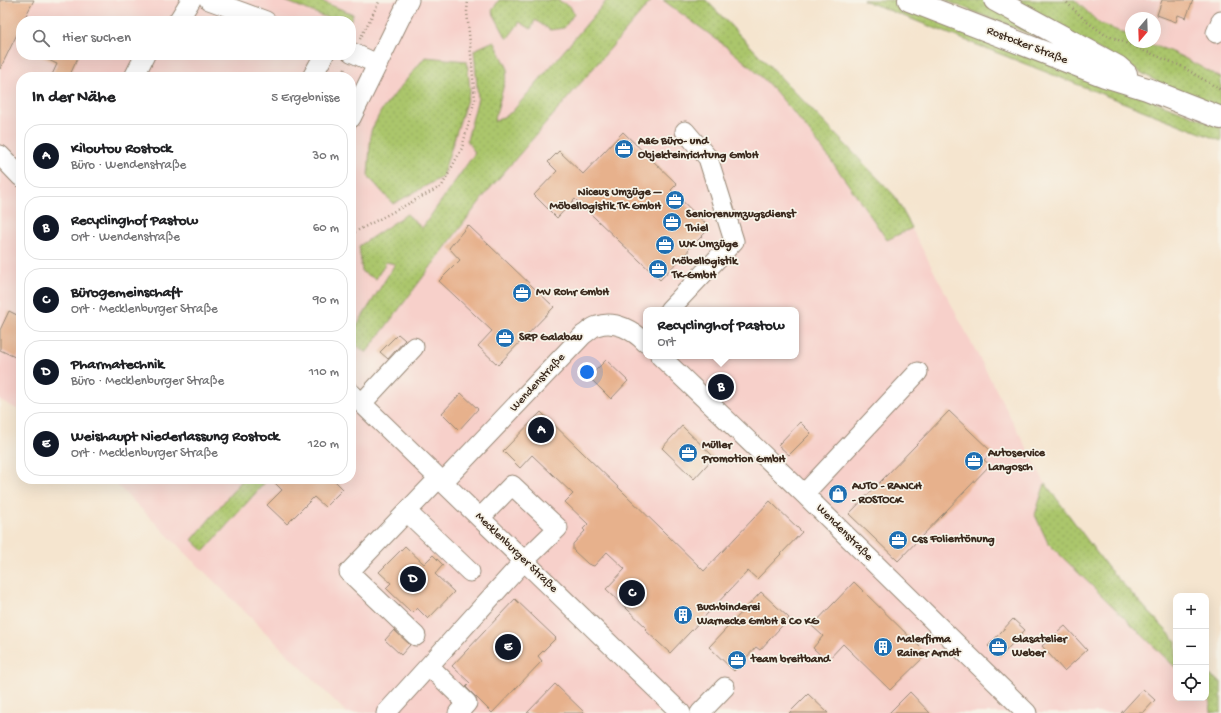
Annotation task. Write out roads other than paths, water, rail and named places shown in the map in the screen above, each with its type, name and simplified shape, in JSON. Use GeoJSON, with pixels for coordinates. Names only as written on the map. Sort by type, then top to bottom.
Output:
{"type":"FeatureCollection","features":[{"type":"Feature","properties":{"kind":"main road","name":"Rostocker Straße"},"geometry":{"type":"LineString","coordinates":[[909,0],[1105,76],[1146,89],[1221,118]]}},
{"type":"Feature","properties":{"kind":"main road","name":"Rostocker Straße"},"geometry":{"type":"LineString","coordinates":[[995,0],[1118,67],[1146,89]]}},
{"type":"Feature","properties":{"kind":"street"},"geometry":{"type":"LineString","coordinates":[[181,16],[190,0]]}},
{"type":"Feature","properties":{"kind":"street"},"geometry":{"type":"LineString","coordinates":[[209,0],[252,16]]}},
{"type":"Feature","properties":{"kind":"street"},"geometry":{"type":"LineString","coordinates":[[356,108],[409,0]]}},
{"type":"Feature","properties":{"kind":"street"},"geometry":{"type":"LineString","coordinates":[[356,54],[377,64]]}},
{"type":"Feature","properties":{"kind":"street"},"geometry":{"type":"LineString","coordinates":[[136,72],[142,60]]}},
{"type":"Feature","properties":{"kind":"street"},"geometry":{"type":"LineString","coordinates":[[315,72],[321,60]]}},
{"type":"Feature","properties":{"kind":"street"},"geometry":{"type":"LineString","coordinates":[[672,307],[734,241],[708,158],[685,131]]}},
{"type":"Feature","properties":{"kind":"street"},"geometry":{"type":"LineString","coordinates":[[0,155],[16,172]]}},
{"type":"Feature","properties":{"kind":"street","name":"Wendenstraße"},"geometry":{"type":"LineString","coordinates":[[416,636],[349,572],[584,335],[597,326],[611,324],[625,328],[643,337]]}},
{"type":"Feature","properties":{"kind":"street"},"geometry":{"type":"LineString","coordinates":[[356,398],[414,346]]}},
{"type":"Feature","properties":{"kind":"street","name":"Wendenstraße"},"geometry":{"type":"LineString","coordinates":[[663,359],[804,494],[1027,713]]}},
{"type":"Feature","properties":{"kind":"street"},"geometry":{"type":"LineString","coordinates":[[804,494],[918,372]]}},
{"type":"Feature","properties":{"kind":"street","name":"Mecklenburger Straße"},"geometry":{"type":"LineString","coordinates":[[356,398],[681,713]]}},
{"type":"Feature","properties":{"kind":"street"},"geometry":{"type":"LineString","coordinates":[[386,713],[430,667],[524,561],[558,528],[512,485],[480,518]]}},
{"type":"Feature","properties":{"kind":"street"},"geometry":{"type":"LineString","coordinates":[[407,512],[470,572]]}},
{"type":"Feature","properties":{"kind":"street"},"geometry":{"type":"LineString","coordinates":[[430,667],[467,703],[458,713]]}},
{"type":"Feature","properties":{"kind":"street"},"geometry":{"type":"LineString","coordinates":[[700,713],[725,687]]}},
{"type":"Feature","properties":{"kind":"place","name":"A&G Büro- und Objekteinrichtung GmbH"},"geometry":{"type":"Point","coordinates":[624,149]}},
{"type":"Feature","properties":{"kind":"place","name":"Niceus Umzüge – Möbellogistik TK GmbH"},"geometry":{"type":"Point","coordinates":[675,200]}},
{"type":"Feature","properties":{"kind":"place","name":"Seniorenumzugsdienst Thiel"},"geometry":{"type":"Point","coordinates":[672,222]}},
{"type":"Feature","properties":{"kind":"place","name":"WK Umzüge"},"geometry":{"type":"Point","coordinates":[665,245]}},
{"type":"Feature","properties":{"kind":"place","name":"Möbellogistik TK-GmbH"},"geometry":{"type":"Point","coordinates":[658,269]}},
{"type":"Feature","properties":{"kind":"place","name":"MV Rohr GmbH"},"geometry":{"type":"Point","coordinates":[522,293]}},
{"type":"Feature","properties":{"kind":"place","name":"SRP Galabau"},"geometry":{"type":"Point","coordinates":[505,338]}},
{"type":"Feature","properties":{"kind":"place","name":"Recyclinghof Pastow"},"geometry":{"type":"Point","coordinates":[721,387]}},
{"type":"Feature","properties":{"kind":"place","name":"Kiloutou Rostock"},"geometry":{"type":"Point","coordinates":[541,430]}},
{"type":"Feature","properties":{"kind":"place","name":"Müller Promotion GmbH"},"geometry":{"type":"Point","coordinates":[688,453]}},
{"type":"Feature","properties":{"kind":"place","name":"Autoservice Langosch"},"geometry":{"type":"Point","coordinates":[974,461]}},
{"type":"Feature","properties":{"kind":"place","name":"AUTO - RANCH - ROSTOCK"},"geometry":{"type":"Point","coordinates":[838,494]}},
{"type":"Feature","properties":{"kind":"place","name":"Css Folientönung"},"geometry":{"type":"Point","coordinates":[898,540]}},
{"type":"Feature","properties":{"kind":"place","name":"Pharmatechnik"},"geometry":{"type":"Point","coordinates":[413,579]}},
{"type":"Feature","properties":{"kind":"place","name":"Bürogemeinschaft"},"geometry":{"type":"Point","coordinates":[632,593]}},
{"type":"Feature","properties":{"kind":"place","name":"Buchbinderei Warnecke GmbH & Co KG"},"geometry":{"type":"Point","coordinates":[683,615]}},
{"type":"Feature","properties":{"kind":"place","name":"Weishaupt Niederlassung Rostock"},"geometry":{"type":"Point","coordinates":[508,647]}},
{"type":"Feature","properties":{"kind":"place","name":"Malerfirma Rainer Arndt"},"geometry":{"type":"Point","coordinates":[883,647]}},
{"type":"Feature","properties":{"kind":"place","name":"Glasatelier Weber"},"geometry":{"type":"Point","coordinates":[998,647]}},
{"type":"Feature","properties":{"kind":"place","name":"team breitband"},"geometry":{"type":"Point","coordinates":[737,660]}}]}
